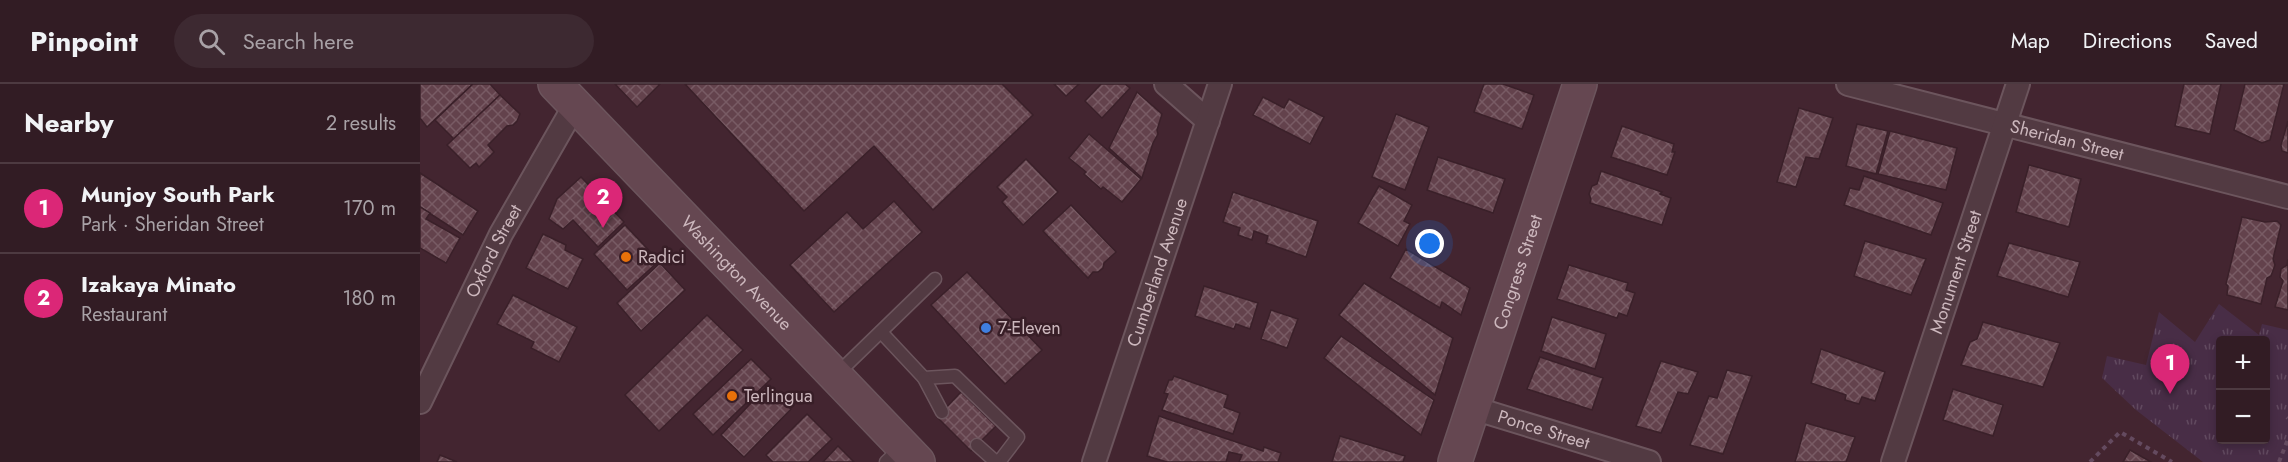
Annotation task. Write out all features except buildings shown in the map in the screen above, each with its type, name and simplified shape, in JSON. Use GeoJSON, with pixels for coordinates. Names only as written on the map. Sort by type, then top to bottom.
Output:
{"type":"FeatureCollection","features":[{"type":"Feature","properties":{"kind":"main road","name":"Congress Street"},"geometry":{"type":"LineString","coordinates":[[1455,462],[1580,84]]}},
{"type":"Feature","properties":{"kind":"main road","name":"Washington Avenue"},"geometry":{"type":"LineString","coordinates":[[565,94],[836,376],[902,457]]}},
{"type":"Feature","properties":{"kind":"street"},"geometry":{"type":"LineString","coordinates":[[1166,84],[1208,121]]}},
{"type":"Feature","properties":{"kind":"street","name":"Cumberland Avenue"},"geometry":{"type":"LineString","coordinates":[[1094,462],[1220,84]]}},
{"type":"Feature","properties":{"kind":"street","name":"Sheridan Street"},"geometry":{"type":"LineString","coordinates":[[1848,84],[2288,197]]}},
{"type":"Feature","properties":{"kind":"street","name":"Monument Street"},"geometry":{"type":"LineString","coordinates":[[1893,462],[2018,84]]}},
{"type":"Feature","properties":{"kind":"street","name":"Oxford Street"},"geometry":{"type":"LineString","coordinates":[[423,390],[501,234],[565,94]]}},
{"type":"Feature","properties":{"kind":"street","name":"Ponce Street"},"geometry":{"type":"LineString","coordinates":[[1473,408],[1649,462]]}},
{"type":"Feature","properties":{"kind":"lane"},"geometry":{"type":"LineString","coordinates":[[836,376],[935,279]]}},
{"type":"Feature","properties":{"kind":"lane"},"geometry":{"type":"LineString","coordinates":[[881,332],[924,378],[942,412]]}},
{"type":"Feature","properties":{"kind":"lane"},"geometry":{"type":"LineString","coordinates":[[924,378],[955,375],[1018,437],[998,462],[977,445]]}},
{"type":"Feature","properties":{"kind":"path"},"geometry":{"type":"LineString","coordinates":[[2090,462],[2120,432],[2172,462]]}},
{"type":"Feature","properties":{"kind":"path"},"geometry":{"type":"LineString","coordinates":[[2279,462],[2288,439]]}},
{"type":"Feature","properties":{"kind":"green space"},"geometry":{"type":"Polygon","coordinates":[[[2219,304],[2259,335],[2262,324],[2288,330],[2288,462],[2203,462],[2136,410],[2102,378],[2107,356],[2146,365],[2159,312],[2195,342],[2219,304]]]}},
{"type":"Feature","properties":{"kind":"place","name":"Izakaya Minato"},"geometry":{"type":"Point","coordinates":[603,228]}},
{"type":"Feature","properties":{"kind":"place","name":"Radici"},"geometry":{"type":"Point","coordinates":[626,257]}},
{"type":"Feature","properties":{"kind":"place","name":"7-Eleven"},"geometry":{"type":"Point","coordinates":[986,328]}},
{"type":"Feature","properties":{"kind":"place","name":"Munjoy South Park"},"geometry":{"type":"Point","coordinates":[2170,394]}},
{"type":"Feature","properties":{"kind":"place","name":"Terlingua"},"geometry":{"type":"Point","coordinates":[732,396]}}]}
